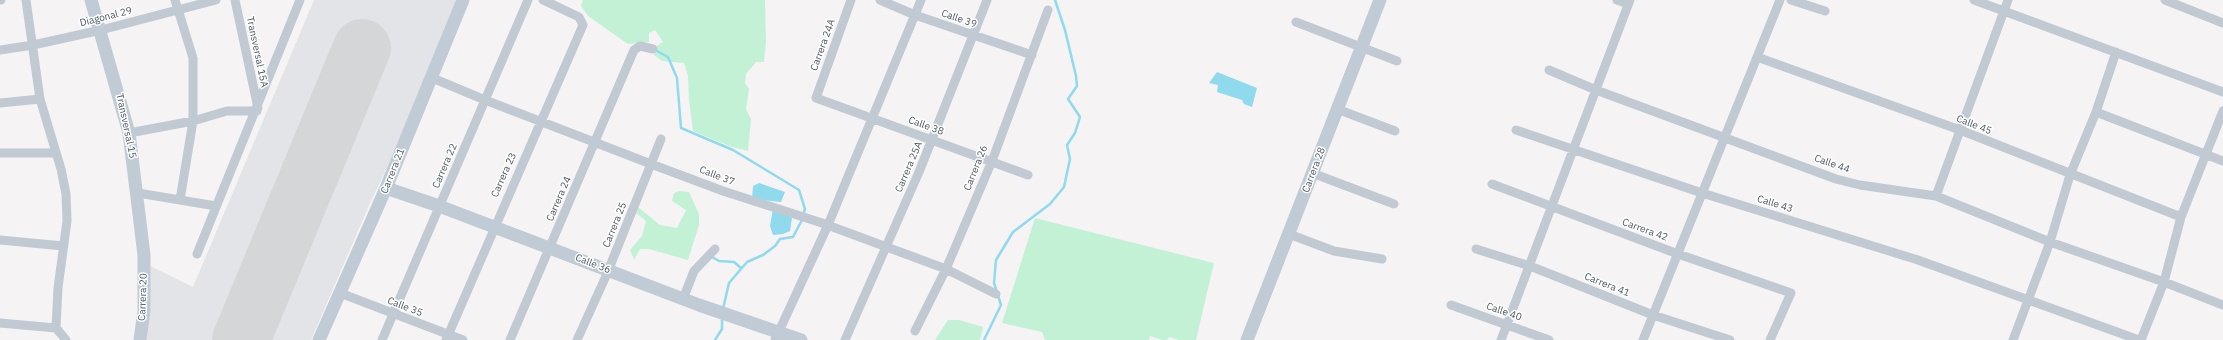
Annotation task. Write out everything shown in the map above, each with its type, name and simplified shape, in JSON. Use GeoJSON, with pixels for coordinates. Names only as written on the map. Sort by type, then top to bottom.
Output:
{"type":"FeatureCollection","features":[{"type":"Feature","properties":{"kind":"street"},"geometry":{"type":"LineString","coordinates":[[26,0],[40,99],[66,194],[66,220],[58,288],[56,328],[66,340]]}},
{"type":"Feature","properties":{"kind":"street","name":"Transversal 15"},"geometry":{"type":"LineString","coordinates":[[91,0],[101,30],[129,133],[138,193],[144,255]]}},
{"type":"Feature","properties":{"kind":"street"},"geometry":{"type":"LineString","coordinates":[[175,0],[193,58],[193,121],[180,200]]}},
{"type":"Feature","properties":{"kind":"street","name":"Diagonal 29"},"geometry":{"type":"LineString","coordinates":[[0,50],[33,45],[101,30],[216,0]]}},
{"type":"Feature","properties":{"kind":"street","name":"Transversal 15A"},"geometry":{"type":"LineString","coordinates":[[235,0],[258,109]]}},
{"type":"Feature","properties":{"kind":"street"},"geometry":{"type":"LineString","coordinates":[[198,254],[216,206],[258,109],[300,0]]}},
{"type":"Feature","properties":{"kind":"street","name":"Carrera 21"},"geometry":{"type":"LineString","coordinates":[[319,340],[386,188],[430,77],[463,0]]}},
{"type":"Feature","properties":{"kind":"street","name":"Carrera 22"},"geometry":{"type":"LineString","coordinates":[[382,340],[528,0]]}},
{"type":"Feature","properties":{"kind":"street","name":"Carrera 23"},"geometry":{"type":"LineString","coordinates":[[447,337],[493,227],[583,25],[580,17],[543,0]]}},
{"type":"Feature","properties":{"kind":"street","name":"Carrera 24A"},"geometry":{"type":"LineString","coordinates":[[816,98],[851,0]]}},
{"type":"Feature","properties":{"kind":"street","name":"Calle 39"},"geometry":{"type":"LineString","coordinates":[[880,0],[915,15],[1032,54]]}},
{"type":"Feature","properties":{"kind":"street"},"geometry":{"type":"LineString","coordinates":[[777,336],[872,118],[921,0]]}},
{"type":"Feature","properties":{"kind":"street","name":"Carrera 25A"},"geometry":{"type":"LineString","coordinates":[[845,340],[932,140],[987,0]]}},
{"type":"Feature","properties":{"kind":"street","name":"Carrera 28"},"geometry":{"type":"LineString","coordinates":[[1247,340],[1380,0]]}},
{"type":"Feature","properties":{"kind":"street"},"geometry":{"type":"LineString","coordinates":[[1502,340],[1629,2],[1617,0]]}},
{"type":"Feature","properties":{"kind":"street"},"geometry":{"type":"LineString","coordinates":[[1643,340],[1780,0]]}},
{"type":"Feature","properties":{"kind":"street"},"geometry":{"type":"LineString","coordinates":[[1791,0],[1825,11]]}},
{"type":"Feature","properties":{"kind":"street"},"geometry":{"type":"LineString","coordinates":[[1974,0],[2223,92]]}},
{"type":"Feature","properties":{"kind":"street"},"geometry":{"type":"LineString","coordinates":[[1936,196],[2008,0]]}},
{"type":"Feature","properties":{"kind":"street"},"geometry":{"type":"LineString","coordinates":[[2165,0],[2223,23]]}},
{"type":"Feature","properties":{"kind":"street","name":"Carrera 26"},"geometry":{"type":"LineString","coordinates":[[915,331],[946,269],[992,160],[1048,10]]}},
{"type":"Feature","properties":{"kind":"street"},"geometry":{"type":"LineString","coordinates":[[1296,22],[1397,62]]}},
{"type":"Feature","properties":{"kind":"street","name":"Carrera 24"},"geometry":{"type":"LineString","coordinates":[[510,340],[628,68],[634,50],[640,46],[653,49]]}},
{"type":"Feature","properties":{"kind":"street"},"geometry":{"type":"LineString","coordinates":[[2013,340],[2050,242],[2070,175],[2096,112],[2116,52]]}},
{"type":"Feature","properties":{"kind":"street","name":"Calle 45"},"geometry":{"type":"LineString","coordinates":[[1757,57],[1960,130],[2070,175],[2181,217]]}},
{"type":"Feature","properties":{"kind":"street","name":"Calle 44"},"geometry":{"type":"LineString","coordinates":[[1549,70],[1596,90],[1725,136],[1836,178],[1860,185],[1936,196],[2050,242],[2164,282],[2223,305]]}},
{"type":"Feature","properties":{"kind":"street","name":"Calle 37"},"geometry":{"type":"LineString","coordinates":[[430,77],[485,100],[723,191],[825,224],[946,269],[996,294]]}},
{"type":"Feature","properties":{"kind":"street","name":"Calle 38"},"geometry":{"type":"LineString","coordinates":[[816,98],[992,160],[1028,175]]}},
{"type":"Feature","properties":{"kind":"street"},"geometry":{"type":"LineString","coordinates":[[0,103],[40,99]]}},
{"type":"Feature","properties":{"kind":"street"},"geometry":{"type":"LineString","coordinates":[[129,133],[193,121],[227,111],[258,109]]}},
{"type":"Feature","properties":{"kind":"street"},"geometry":{"type":"LineString","coordinates":[[1337,110],[1395,131]]}},
{"type":"Feature","properties":{"kind":"street"},"geometry":{"type":"LineString","coordinates":[[2140,340],[2164,282],[2181,217],[2223,111]]}},
{"type":"Feature","properties":{"kind":"street"},"geometry":{"type":"LineString","coordinates":[[2096,112],[2223,161]]}},
{"type":"Feature","properties":{"kind":"street","name":"Calle 43"},"geometry":{"type":"LineString","coordinates":[[1516,130],[1702,193],[1918,260],[2140,340]]}},
{"type":"Feature","properties":{"kind":"street","name":"Carrera 25"},"geometry":{"type":"LineString","coordinates":[[576,340],[608,269],[661,139]]}},
{"type":"Feature","properties":{"kind":"street"},"geometry":{"type":"LineString","coordinates":[[0,153],[56,153]]}},
{"type":"Feature","properties":{"kind":"street"},"geometry":{"type":"LineString","coordinates":[[1312,173],[1394,204]]}},
{"type":"Feature","properties":{"kind":"street","name":"Carrera 42"},"geometry":{"type":"LineString","coordinates":[[1492,184],[1678,254],[1791,293],[1770,340]]}},
{"type":"Feature","properties":{"kind":"street","name":"Calle 36"},"geometry":{"type":"LineString","coordinates":[[386,188],[439,206],[608,269],[699,305],[739,318],[777,336],[801,340]]}},
{"type":"Feature","properties":{"kind":"street"},"geometry":{"type":"LineString","coordinates":[[138,193],[216,206]]}},
{"type":"Feature","properties":{"kind":"street"},"geometry":{"type":"LineString","coordinates":[[1288,234],[1334,251],[1382,259]]}},
{"type":"Feature","properties":{"kind":"street"},"geometry":{"type":"LineString","coordinates":[[0,240],[63,246]]}},
{"type":"Feature","properties":{"kind":"street"},"geometry":{"type":"LineString","coordinates":[[683,299],[694,271],[714,249]]}},
{"type":"Feature","properties":{"kind":"street","name":"Carrera 41"},"geometry":{"type":"LineString","coordinates":[[1476,249],[1530,266],[1653,315],[1730,340]]}},
{"type":"Feature","properties":{"kind":"street","name":"Carrera 20"},"geometry":{"type":"LineString","coordinates":[[140,340],[144,311],[144,255]]}},
{"type":"Feature","properties":{"kind":"street","name":"Calle 35"},"geometry":{"type":"LineString","coordinates":[[340,293],[447,337],[463,340]]}},
{"type":"Feature","properties":{"kind":"street","name":"Calle 40"},"geometry":{"type":"LineString","coordinates":[[1451,305],[1508,324],[1549,340]]}},
{"type":"Feature","properties":{"kind":"street"},"geometry":{"type":"LineString","coordinates":[[0,323],[56,328]]}},
{"type":"Feature","properties":{"kind":"shaded area"},"geometry":{"type":"Polygon","coordinates":[[[314,0],[456,0],[399,143],[370,203],[311,340],[147,340],[150,266],[193,287],[314,0]]]}},
{"type":"Feature","properties":{"kind":"green space"},"geometry":{"type":"Polygon","coordinates":[[[583,0],[765,0],[766,42],[764,62],[756,62],[746,74],[745,83],[749,89],[746,109],[751,119],[748,151],[729,146],[693,131],[688,76],[684,63],[662,61],[654,55],[657,46],[663,42],[655,30],[649,33],[649,42],[628,44],[588,16],[581,6],[583,0]]]}},
{"type":"Feature","properties":{"kind":"green space"},"geometry":{"type":"Polygon","coordinates":[[[679,191],[689,192],[699,214],[699,225],[688,260],[649,249],[640,249],[634,260],[630,250],[642,236],[646,221],[636,213],[638,207],[660,225],[677,228],[686,210],[672,201],[674,193],[679,191]]]}},
{"type":"Feature","properties":{"kind":"green space"},"geometry":{"type":"Polygon","coordinates":[[[1035,218],[1214,263],[1196,340],[1179,340],[1169,337],[1167,340],[1162,340],[1150,336],[1149,340],[1045,340],[1042,332],[1002,323],[1035,218]]]}},
{"type":"Feature","properties":{"kind":"green space"},"geometry":{"type":"Polygon","coordinates":[[[948,320],[959,320],[983,327],[980,340],[935,340],[948,320]]]}},
{"type":"Feature","properties":{"kind":"water"},"geometry":{"type":"Polygon","coordinates":[[[1217,72],[1257,88],[1252,107],[1244,104],[1242,100],[1217,92],[1218,85],[1209,83],[1217,72]]]}},
{"type":"Feature","properties":{"kind":"water"},"geometry":{"type":"Polygon","coordinates":[[[759,183],[785,192],[781,202],[752,199],[753,186],[759,183]]]}},
{"type":"Feature","properties":{"kind":"water"},"geometry":{"type":"Polygon","coordinates":[[[773,209],[792,218],[790,231],[783,234],[773,235],[770,226],[773,209]]]}},
{"type":"Feature","properties":{"kind":"waterway"},"geometry":{"type":"LineString","coordinates":[[984,340],[1001,305],[994,283],[996,260],[1013,232],[1050,204],[1064,187],[1070,159],[1067,145],[1075,133],[1080,117],[1068,99],[1077,86],[1076,76],[1065,30],[1055,0]]}},
{"type":"Feature","properties":{"kind":"waterway"},"geometry":{"type":"LineString","coordinates":[[655,50],[668,57],[677,78],[681,128],[733,150],[799,190],[805,209],[803,215]]}},
{"type":"Feature","properties":{"kind":"waterway"},"geometry":{"type":"LineString","coordinates":[[723,309],[729,283],[747,262],[763,255],[775,246],[780,239],[793,237],[802,220]]}},
{"type":"Feature","properties":{"kind":"waterway"},"geometry":{"type":"LineString","coordinates":[[712,257],[719,261],[734,262],[741,268]]}},
{"type":"Feature","properties":{"kind":"waterway"},"geometry":{"type":"LineString","coordinates":[[715,340],[722,329],[722,318]]}},
{"type":"Feature","properties":{"kind":"runway"},"geometry":{"type":"LineString","coordinates":[[241,340],[362,48]]}}]}
